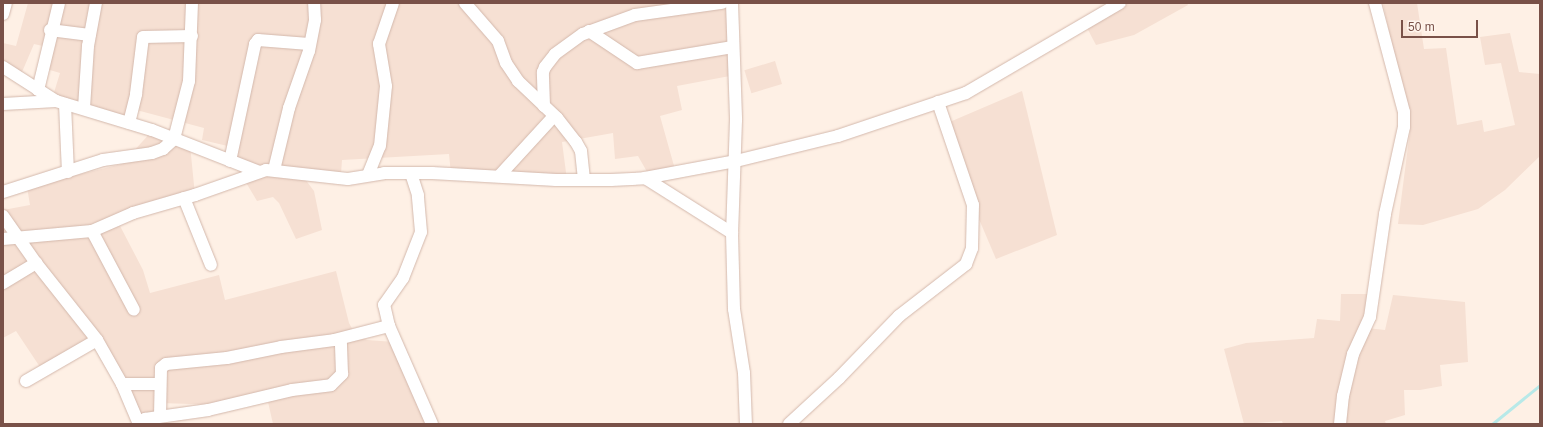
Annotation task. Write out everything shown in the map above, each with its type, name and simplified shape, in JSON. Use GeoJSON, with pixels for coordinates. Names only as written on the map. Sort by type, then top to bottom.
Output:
{"type":"FeatureCollection","features":[{"type":"Feature","properties":{"kind":"street"},"geometry":{"type":"LineString","coordinates":[[3,14],[6,3]]}},
{"type":"Feature","properties":{"kind":"street"},"geometry":{"type":"LineString","coordinates":[[38,90],[50,30],[59,3]]}},
{"type":"Feature","properties":{"kind":"street"},"geometry":{"type":"LineString","coordinates":[[84,108],[90,35],[96,3]]}},
{"type":"Feature","properties":{"kind":"street"},"geometry":{"type":"LineString","coordinates":[[3,192],[103,160],[152,153],[163,149],[174,139],[189,81],[192,36],[192,3]]}},
{"type":"Feature","properties":{"kind":"street"},"geometry":{"type":"LineString","coordinates":[[274,170],[289,108],[315,20],[314,3]]}},
{"type":"Feature","properties":{"kind":"street"},"geometry":{"type":"LineString","coordinates":[[368,175],[380,146],[386,86],[379,44],[393,3]]}},
{"type":"Feature","properties":{"kind":"street"},"geometry":{"type":"LineString","coordinates":[[465,3],[498,41],[506,63],[518,81],[568,130],[581,151],[584,179]]}},
{"type":"Feature","properties":{"kind":"street"},"geometry":{"type":"LineString","coordinates":[[544,106],[546,88],[543,72],[547,63],[555,54],[589,31],[635,15],[722,3]]}},
{"type":"Feature","properties":{"kind":"street"},"geometry":{"type":"LineString","coordinates":[[732,3],[736,161],[732,234],[734,309],[744,373],[746,424]]}},
{"type":"Feature","properties":{"kind":"street"},"geometry":{"type":"LineString","coordinates":[[3,239],[19,239],[92,231],[133,213],[184,198],[259,172],[274,170],[348,179],[368,175],[411,173],[584,179],[645,178],[736,161],[838,136],[966,93],[1120,3]]}},
{"type":"Feature","properties":{"kind":"street"},"geometry":{"type":"LineString","coordinates":[[1340,424],[1343,396],[1353,354],[1370,316],[1385,214],[1404,127],[1404,112],[1375,3]]}},
{"type":"Feature","properties":{"kind":"street"},"geometry":{"type":"LineString","coordinates":[[50,30],[90,35]]}},
{"type":"Feature","properties":{"kind":"street"},"geometry":{"type":"LineString","coordinates":[[589,31],[637,63],[733,47]]}},
{"type":"Feature","properties":{"kind":"street"},"geometry":{"type":"LineString","coordinates":[[128,123],[136,94],[143,37],[192,36]]}},
{"type":"Feature","properties":{"kind":"street"},"geometry":{"type":"LineString","coordinates":[[230,161],[255,44],[258,40],[309,44]]}},
{"type":"Feature","properties":{"kind":"street"},"geometry":{"type":"LineString","coordinates":[[3,67],[38,90],[60,102],[84,108],[174,139],[259,172]]}},
{"type":"Feature","properties":{"kind":"street"},"geometry":{"type":"LineString","coordinates":[[3,104],[60,102]]}},
{"type":"Feature","properties":{"kind":"street"},"geometry":{"type":"LineString","coordinates":[[60,102],[68,172]]}},
{"type":"Feature","properties":{"kind":"street"},"geometry":{"type":"LineString","coordinates":[[789,424],[839,378],[899,316],[966,264],[972,248],[973,205],[938,102]]}},
{"type":"Feature","properties":{"kind":"street"},"geometry":{"type":"LineString","coordinates":[[500,175],[554,116]]}},
{"type":"Feature","properties":{"kind":"street"},"geometry":{"type":"LineString","coordinates":[[411,173],[418,195],[421,232],[403,278],[384,305],[389,326],[432,424]]}},
{"type":"Feature","properties":{"kind":"street"},"geometry":{"type":"LineString","coordinates":[[645,178],[732,234]]}},
{"type":"Feature","properties":{"kind":"street"},"geometry":{"type":"LineString","coordinates":[[184,198],[211,265]]}},
{"type":"Feature","properties":{"kind":"street"},"geometry":{"type":"LineString","coordinates":[[3,216],[36,263],[98,340],[122,384],[139,423],[160,416],[189,418],[310,387],[330,385],[342,374],[341,339]]}},
{"type":"Feature","properties":{"kind":"street"},"geometry":{"type":"LineString","coordinates":[[92,231],[134,310]]}},
{"type":"Feature","properties":{"kind":"street"},"geometry":{"type":"LineString","coordinates":[[3,283],[36,263]]}},
{"type":"Feature","properties":{"kind":"street"},"geometry":{"type":"LineString","coordinates":[[160,416],[159,384],[161,368],[166,364],[199,363],[341,339],[389,326]]}},
{"type":"Feature","properties":{"kind":"street"},"geometry":{"type":"LineString","coordinates":[[26,381],[98,340]]}},
{"type":"Feature","properties":{"kind":"street"},"geometry":{"type":"LineString","coordinates":[[122,384],[159,384]]}},
{"type":"Feature","properties":{"kind":"shaded area"},"geometry":{"type":"Polygon","coordinates":[[[28,3],[730,3],[735,75],[677,86],[682,110],[660,116],[676,173],[650,177],[638,156],[615,159],[613,133],[562,142],[567,180],[451,174],[449,154],[342,160],[341,174],[305,179],[314,191],[322,230],[296,239],[279,203],[273,197],[257,201],[233,161],[232,147],[202,140],[204,128],[129,108],[125,121],[52,99],[60,73],[43,68],[47,47],[34,44],[19,79],[3,70],[3,43],[16,46],[28,3]]]}},
{"type":"Feature","properties":{"kind":"shaded area"},"geometry":{"type":"Polygon","coordinates":[[[1128,3],[1187,3],[1188,5],[1134,35],[1096,45],[1086,26],[1128,3]]]}},
{"type":"Feature","properties":{"kind":"shaded area"},"geometry":{"type":"Polygon","coordinates":[[[1383,3],[1417,3],[1424,49],[1446,48],[1457,125],[1482,120],[1484,132],[1515,125],[1501,63],[1485,65],[1480,37],[1510,33],[1519,72],[1540,74],[1540,156],[1505,190],[1478,209],[1423,225],[1398,224],[1410,131],[1383,3]]]}},
{"type":"Feature","properties":{"kind":"shaded area"},"geometry":{"type":"Polygon","coordinates":[[[775,61],[782,84],[751,93],[744,70],[775,61]]]}},
{"type":"Feature","properties":{"kind":"shaded area"},"geometry":{"type":"Polygon","coordinates":[[[1022,91],[1057,235],[996,259],[973,205],[945,124],[1022,91]]]}},
{"type":"Feature","properties":{"kind":"shaded area"},"geometry":{"type":"Polygon","coordinates":[[[152,131],[190,145],[195,195],[119,224],[143,270],[150,293],[219,275],[225,300],[336,271],[349,323],[355,334],[367,340],[394,342],[431,424],[273,424],[268,402],[252,406],[160,403],[159,412],[137,421],[101,343],[44,373],[16,331],[3,338],[3,210],[30,205],[27,187],[122,164],[152,131]]]}},
{"type":"Feature","properties":{"kind":"shaded area"},"geometry":{"type":"Polygon","coordinates":[[[1341,294],[1374,294],[1367,328],[1385,330],[1393,295],[1465,302],[1468,362],[1440,365],[1442,386],[1420,390],[1404,390],[1405,415],[1385,421],[1386,424],[1283,424],[1282,421],[1244,424],[1224,349],[1246,343],[1314,338],[1317,319],[1340,321],[1341,294]]]}},
{"type":"Feature","properties":{"kind":"waterway"},"geometry":{"type":"LineString","coordinates":[[1492,424],[1540,385]]}}]}
